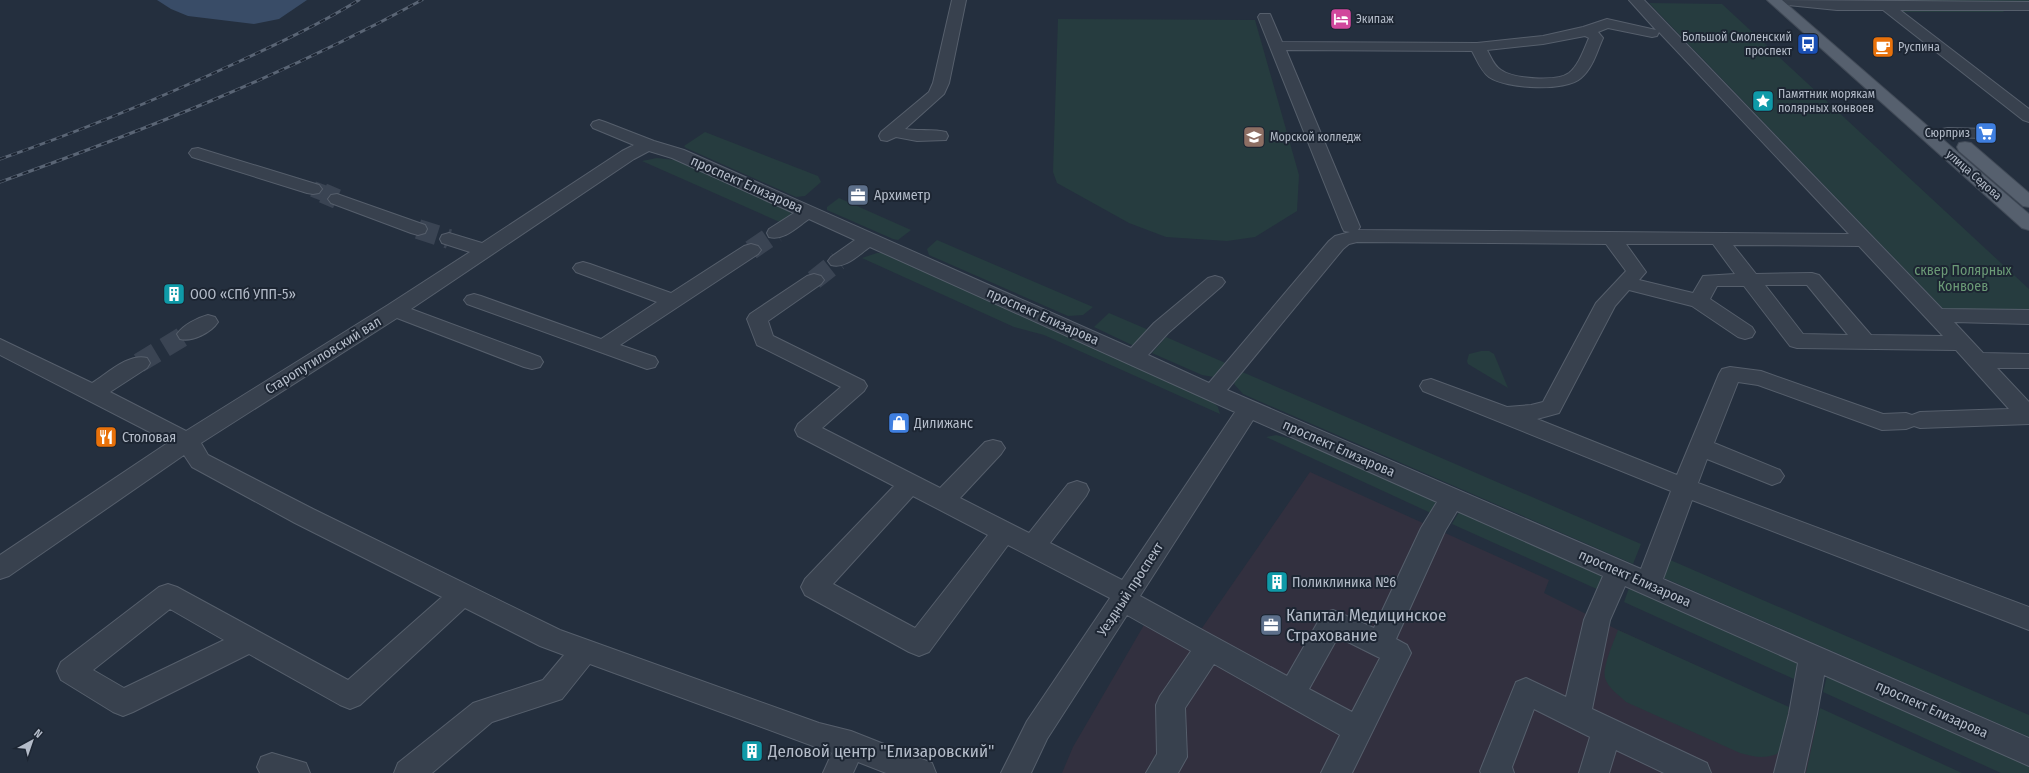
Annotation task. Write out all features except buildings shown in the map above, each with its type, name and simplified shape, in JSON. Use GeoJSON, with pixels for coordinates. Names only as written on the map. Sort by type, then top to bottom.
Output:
{"type":"FeatureCollection","features":[{"type":"Feature","properties":{"kind":"main road","name":"улица Седова"},"geometry":{"type":"LineString","coordinates":[[1774,0],[2029,224]]}},
{"type":"Feature","properties":{"kind":"main road","name":"улица Седова"},"geometry":{"type":"LineString","coordinates":[[1794,1],[2029,202]]}},
{"type":"Feature","properties":{"kind":"street"},"geometry":{"type":"LineString","coordinates":[[940,136],[917,136],[890,133],[936,94],[941,83],[959,0]]}},
{"type":"Feature","properties":{"kind":"street"},"geometry":{"type":"LineString","coordinates":[[1636,0],[1936,315],[2029,416]]}},
{"type":"Feature","properties":{"kind":"street"},"geometry":{"type":"LineString","coordinates":[[1778,0],[1837,6],[2029,6]]}},
{"type":"Feature","properties":{"kind":"street"},"geometry":{"type":"LineString","coordinates":[[1886,6],[2029,117]]}},
{"type":"Feature","properties":{"kind":"street"},"geometry":{"type":"LineString","coordinates":[[2007,6],[2029,21]]}},
{"type":"Feature","properties":{"kind":"street"},"geometry":{"type":"LineString","coordinates":[[1265,17],[1351,227]]}},
{"type":"Feature","properties":{"kind":"street"},"geometry":{"type":"LineString","coordinates":[[1277,46],[1478,47],[1543,40],[1587,31],[1607,23],[1652,33]]}},
{"type":"Feature","properties":{"kind":"street"},"geometry":{"type":"LineString","coordinates":[[1478,47],[1492,70],[1496,74],[1506,78],[1519,81],[1565,81],[1574,77],[1580,70],[1596,38],[1587,31]]}},
{"type":"Feature","properties":{"kind":"street","name":"проспект Елизарова"},"geometry":{"type":"LineString","coordinates":[[599,125],[648,145],[678,154],[1213,393],[2029,752]]}},
{"type":"Feature","properties":{"kind":"street"},"geometry":{"type":"LineString","coordinates":[[1948,132],[1982,133]]}},
{"type":"Feature","properties":{"kind":"street","name":"Старопутиловский вал"},"geometry":{"type":"LineString","coordinates":[[0,569],[187,441],[395,310],[628,154],[648,145]]}},
{"type":"Feature","properties":{"kind":"street"},"geometry":{"type":"LineString","coordinates":[[198,153],[312,189]]}},
{"type":"Feature","properties":{"kind":"street"},"geometry":{"type":"LineString","coordinates":[[337,199],[418,229]]}},
{"type":"Feature","properties":{"kind":"street"},"geometry":{"type":"LineString","coordinates":[[776,233],[808,212]]}},
{"type":"Feature","properties":{"kind":"street"},"geometry":{"type":"LineString","coordinates":[[1213,393],[1326,257],[1342,240],[1357,236],[1863,240]]}},
{"type":"Feature","properties":{"kind":"street"},"geometry":{"type":"LineString","coordinates":[[1506,416],[1532,413],[1551,407],[1606,303],[1636,272],[1612,238]]}},
{"type":"Feature","properties":{"kind":"street"},"geometry":{"type":"LineString","coordinates":[[449,239],[484,250]]}},
{"type":"Feature","properties":{"kind":"street"},"geometry":{"type":"LineString","coordinates":[[838,262],[869,239]]}},
{"type":"Feature","properties":{"kind":"street"},"geometry":{"type":"LineString","coordinates":[[1719,239],[1797,341],[1962,343]]}},
{"type":"Feature","properties":{"kind":"street"},"geometry":{"type":"LineString","coordinates":[[603,347],[751,250]]}},
{"type":"Feature","properties":{"kind":"street"},"geometry":{"type":"LineString","coordinates":[[584,268],[673,301]]}},
{"type":"Feature","properties":{"kind":"street"},"geometry":{"type":"LineString","coordinates":[[1699,301],[1710,280],[1748,278],[1812,279],[1865,342]]}},
{"type":"Feature","properties":{"kind":"street"},"geometry":{"type":"LineString","coordinates":[[814,280],[758,320],[764,340],[856,386],[806,430],[1032,546],[1124,597],[1209,648],[1358,730]]}},
{"type":"Feature","properties":{"kind":"street"},"geometry":{"type":"LineString","coordinates":[[1134,357],[1161,328],[1215,282]]}},
{"type":"Feature","properties":{"kind":"street"},"geometry":{"type":"LineString","coordinates":[[1624,283],[1699,301],[1745,332]]}},
{"type":"Feature","properties":{"kind":"street"},"geometry":{"type":"LineString","coordinates":[[474,300],[647,362]]}},
{"type":"Feature","properties":{"kind":"street"},"geometry":{"type":"LineString","coordinates":[[395,310],[532,362]]}},
{"type":"Feature","properties":{"kind":"street"},"geometry":{"type":"LineString","coordinates":[[1936,315],[2029,317]]}},
{"type":"Feature","properties":{"kind":"street"},"geometry":{"type":"LineString","coordinates":[[187,334],[208,322]]}},
{"type":"Feature","properties":{"kind":"street"},"geometry":{"type":"LineString","coordinates":[[0,346],[187,441],[200,461],[304,516],[550,638],[819,736],[851,745],[920,773]]}},
{"type":"Feature","properties":{"kind":"street"},"geometry":{"type":"LineString","coordinates":[[1978,360],[2029,361]]}},
{"type":"Feature","properties":{"kind":"street"},"geometry":{"type":"LineString","coordinates":[[93,393],[139,363]]}},
{"type":"Feature","properties":{"kind":"street"},"geometry":{"type":"LineString","coordinates":[[1648,584],[1684,487],[1730,374],[1761,378],[1882,422],[2029,416]]}},
{"type":"Feature","properties":{"kind":"street"},"geometry":{"type":"LineString","coordinates":[[1431,386],[1684,487],[2029,619]]}},
{"type":"Feature","properties":{"kind":"street","name":"Уездный проспект"},"geometry":{"type":"LineString","coordinates":[[1016,773],[1037,730],[1249,408]]}},
{"type":"Feature","properties":{"kind":"street"},"geometry":{"type":"LineString","coordinates":[[1700,447],[1772,476]]}},
{"type":"Feature","properties":{"kind":"street"},"geometry":{"type":"LineString","coordinates":[[943,500],[993,448]]}},
{"type":"Feature","properties":{"kind":"street"},"geometry":{"type":"LineString","coordinates":[[910,484],[814,587],[919,644],[1004,532]]}},
{"type":"Feature","properties":{"kind":"street"},"geometry":{"type":"LineString","coordinates":[[1032,546],[1077,490]]}},
{"type":"Feature","properties":{"kind":"street"},"geometry":{"type":"LineString","coordinates":[[1380,645],[1434,528],[1452,498]]}},
{"type":"Feature","properties":{"kind":"street"},"geometry":{"type":"LineString","coordinates":[[1576,715],[1597,620],[1618,571]]}},
{"type":"Feature","properties":{"kind":"street"},"geometry":{"type":"LineString","coordinates":[[250,640],[123,703],[71,671],[168,595],[250,640],[350,696],[462,595]]}},
{"type":"Feature","properties":{"kind":"street"},"geometry":{"type":"LineString","coordinates":[[1292,693],[1333,621],[1397,653],[1336,773]]}},
{"type":"Feature","properties":{"kind":"street"},"geometry":{"type":"LineString","coordinates":[[1161,773],[1172,757],[1170,705],[1209,648]]}},
{"type":"Feature","properties":{"kind":"street"},"geometry":{"type":"LineString","coordinates":[[409,773],[483,712],[552,690],[584,651]]}},
{"type":"Feature","properties":{"kind":"street"},"geometry":{"type":"LineString","coordinates":[[1789,773],[1800,727],[1813,657]]}},
{"type":"Feature","properties":{"kind":"street"},"geometry":{"type":"LineString","coordinates":[[1499,773],[1495,770],[1526,691],[1696,773]]}},
{"type":"Feature","properties":{"kind":"street"},"geometry":{"type":"LineString","coordinates":[[1594,773],[1608,731]]}},
{"type":"Feature","properties":{"kind":"street"},"geometry":{"type":"LineString","coordinates":[[838,773],[851,745]]}},
{"type":"Feature","properties":{"kind":"shaded area"},"geometry":{"type":"Polygon","coordinates":[[[1310,472],[1549,580],[1544,593],[1618,630],[1931,773],[1062,773],[1073,747],[1144,625],[1170,639],[1177,630],[1202,628],[1310,472]]]}},
{"type":"Feature","properties":{"kind":"green space"},"geometry":{"type":"Polygon","coordinates":[[[1834,0],[2029,0],[2029,2],[1836,2],[1834,0]]]}},
{"type":"Feature","properties":{"kind":"green space","name":"сквер Полярных Конвоев"},"geometry":{"type":"Polygon","coordinates":[[[1649,3],[1722,4],[2029,289],[2029,315],[1948,314],[1649,3]]]}},
{"type":"Feature","properties":{"kind":"green space"},"geometry":{"type":"Polygon","coordinates":[[[1900,10],[2002,10],[2004,12],[1903,12],[1900,10]]]}},
{"type":"Feature","properties":{"kind":"green space"},"geometry":{"type":"Polygon","coordinates":[[[1058,19],[1255,20],[1299,175],[1297,211],[1255,237],[1227,241],[1166,237],[1129,223],[1057,183],[1053,172],[1058,19]]]}},
{"type":"Feature","properties":{"kind":"green space"},"geometry":{"type":"Polygon","coordinates":[[[705,132],[818,176],[821,182],[805,196],[796,197],[684,146],[705,132]]]}},
{"type":"Feature","properties":{"kind":"green space"},"geometry":{"type":"Polygon","coordinates":[[[657,158],[675,160],[788,210],[791,214],[790,217],[782,223],[642,161],[657,158]]]}},
{"type":"Feature","properties":{"kind":"green space"},"geometry":{"type":"Polygon","coordinates":[[[839,198],[911,230],[898,240],[893,239],[827,210],[827,207],[839,198]]]}},
{"type":"Feature","properties":{"kind":"green space"},"geometry":{"type":"Polygon","coordinates":[[[937,240],[1093,307],[1083,315],[1068,316],[929,255],[927,249],[937,240]]]}},
{"type":"Feature","properties":{"kind":"green space"},"geometry":{"type":"Polygon","coordinates":[[[877,253],[885,253],[1211,400],[1218,407],[1220,414],[1044,335],[1014,327],[862,258],[877,253]]]}},
{"type":"Feature","properties":{"kind":"green space"},"geometry":{"type":"Polygon","coordinates":[[[1109,313],[1151,331],[1136,347],[1094,327],[1109,313]]]}},
{"type":"Feature","properties":{"kind":"green space"},"geometry":{"type":"Polygon","coordinates":[[[1166,337],[1230,365],[1214,377],[1202,375],[1152,353],[1166,337]]]}},
{"type":"Feature","properties":{"kind":"green space"},"geometry":{"type":"Polygon","coordinates":[[[1489,351],[1494,354],[1508,388],[1468,364],[1467,361],[1469,354],[1489,351]]]}},
{"type":"Feature","properties":{"kind":"green space"},"geometry":{"type":"Polygon","coordinates":[[[1240,371],[1641,544],[1633,564],[1243,394],[1234,384],[1240,371]]]}},
{"type":"Feature","properties":{"kind":"green space"},"geometry":{"type":"Polygon","coordinates":[[[1276,435],[1300,441],[1439,503],[1433,514],[1266,437],[1276,435]]]}},
{"type":"Feature","properties":{"kind":"green space"},"geometry":{"type":"Polygon","coordinates":[[[1459,512],[1604,577],[1599,590],[1452,524],[1459,512]]]}},
{"type":"Feature","properties":{"kind":"green space"},"geometry":{"type":"Polygon","coordinates":[[[1668,559],[2029,715],[2029,737],[1662,577],[1668,559]]]}},
{"type":"Feature","properties":{"kind":"green space"},"geometry":{"type":"Polygon","coordinates":[[[1629,588],[1797,663],[1794,679],[1624,602],[1629,588]]]}},
{"type":"Feature","properties":{"kind":"green space"},"geometry":{"type":"Polygon","coordinates":[[[1618,630],[1789,707],[1782,746],[1777,754],[1768,757],[1759,757],[1740,753],[1626,702],[1611,688],[1606,682],[1605,678],[1605,668],[1618,630]]]}},
{"type":"Feature","properties":{"kind":"green space"},"geometry":{"type":"Polygon","coordinates":[[[1827,676],[2029,765],[2029,773],[2001,773],[1823,692],[1827,676]]]}},
{"type":"Feature","properties":{"kind":"green space"},"geometry":{"type":"Polygon","coordinates":[[[1820,708],[1962,773],[1806,773],[1820,708]]]}},
{"type":"Feature","properties":{"kind":"water"},"geometry":{"type":"Polygon","coordinates":[[[157,0],[307,0],[279,19],[254,24],[188,16],[171,9],[157,0]]]}},
{"type":"Feature","properties":{"kind":"tunnel"},"geometry":{"type":"LineString","coordinates":[[313,189],[326,194]]}},
{"type":"Feature","properties":{"kind":"tunnel"},"geometry":{"type":"LineString","coordinates":[[323,193],[337,199]]}},
{"type":"Feature","properties":{"kind":"tunnel"},"geometry":{"type":"LineString","coordinates":[[418,229],[449,239]]}},
{"type":"Feature","properties":{"kind":"tunnel"},"geometry":{"type":"LineString","coordinates":[[751,250],[776,233]]}},
{"type":"Feature","properties":{"kind":"tunnel"},"geometry":{"type":"LineString","coordinates":[[814,280],[838,261]]}},
{"type":"Feature","properties":{"kind":"tunnel"},"geometry":{"type":"LineString","coordinates":[[139,363],[187,334]]}},
{"type":"Feature","properties":{"kind":"railway"},"geometry":{"type":"LineString","coordinates":[[0,159],[120,114],[238,62],[299,33],[359,0]]}},
{"type":"Feature","properties":{"kind":"railway"},"geometry":{"type":"LineString","coordinates":[[0,182],[108,142],[215,99],[320,52],[422,0]]}},
{"type":"Feature","properties":{"kind":"place","name":"Экипаж"},"geometry":{"type":"Point","coordinates":[1341,19]}},
{"type":"Feature","properties":{"kind":"place","name":"Большой Смоленский проспект"},"geometry":{"type":"Point","coordinates":[1808,44]}},
{"type":"Feature","properties":{"kind":"place","name":"Руспина"},"geometry":{"type":"Point","coordinates":[1883,47]}},
{"type":"Feature","properties":{"kind":"place","name":"Памятник морякам полярных конвоев"},"geometry":{"type":"Point","coordinates":[1763,101]}},
{"type":"Feature","properties":{"kind":"place","name":"Сюрприз"},"geometry":{"type":"Point","coordinates":[1986,133]}},
{"type":"Feature","properties":{"kind":"place","name":"Морской колледж"},"geometry":{"type":"Point","coordinates":[1254,137]}},
{"type":"Feature","properties":{"kind":"place","name":"Архиметр"},"geometry":{"type":"Point","coordinates":[858,195]}},
{"type":"Feature","properties":{"kind":"place","name":"ООО «СПб УПП-5»"},"geometry":{"type":"Point","coordinates":[174,294]}},
{"type":"Feature","properties":{"kind":"place","name":"Дилижанс"},"geometry":{"type":"Point","coordinates":[899,423]}},
{"type":"Feature","properties":{"kind":"place","name":"Столовая"},"geometry":{"type":"Point","coordinates":[106,437]}},
{"type":"Feature","properties":{"kind":"place","name":"Поликлиника №6"},"geometry":{"type":"Point","coordinates":[1277,582]}},
{"type":"Feature","properties":{"kind":"place","name":"Капитал Медицинское Страхование"},"geometry":{"type":"Point","coordinates":[1271,625]}},
{"type":"Feature","properties":{"kind":"place","name":"Деловой центр \"Елизаровский\""},"geometry":{"type":"Point","coordinates":[752,751]}}]}
